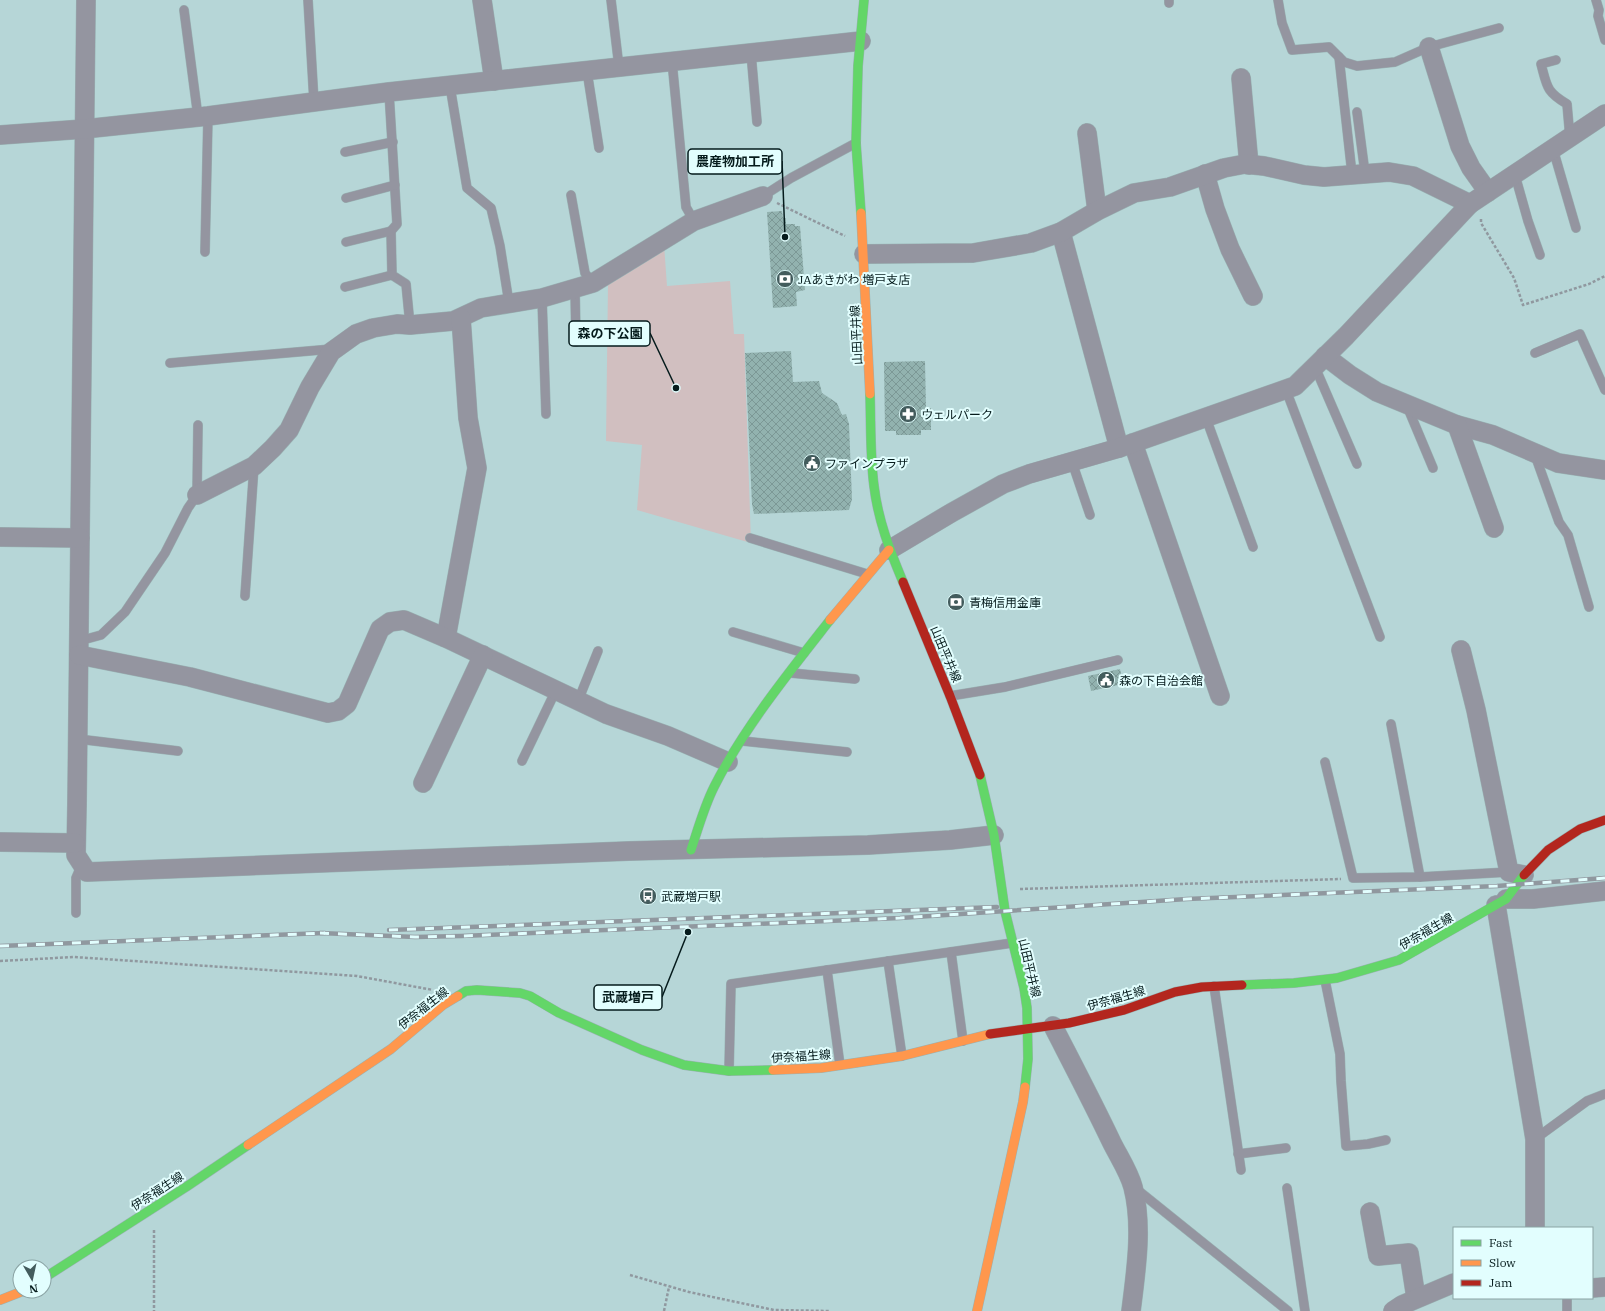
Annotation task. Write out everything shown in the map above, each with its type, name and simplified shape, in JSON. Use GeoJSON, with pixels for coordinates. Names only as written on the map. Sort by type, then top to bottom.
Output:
{"type":"FeatureCollection","features":[{"type":"Feature","properties":{"kind":"main road","name":"山田平井線"},"geometry":{"type":"LineString","coordinates":[[864,0],[857,100],[856,143],[864,250],[874,486],[881,522],[889,550],[950,696],[979,772],[994,835],[1004,906],[1024,988],[1028,1029],[1028,1059],[1023,1102],[977,1311]]}},
{"type":"Feature","properties":{"kind":"main road"},"geometry":{"type":"LineString","coordinates":[[691,850],[713,788],[728,762],[804,653],[867,574],[889,550]]}},
{"type":"Feature","properties":{"kind":"main road","name":"伊奈福生線"},"geometry":{"type":"LineString","coordinates":[[52,1273],[153,1208],[391,1049],[443,1005],[466,991],[477,990],[520,993],[530,996],[559,1013],[642,1050],[684,1065],[729,1071],[777,1070],[821,1068],[902,1056],[996,1033],[1053,1026],[1124,1010],[1175,992],[1214,986],[1294,983],[1325,980],[1337,978],[1399,960],[1501,902],[1516,873],[1580,829],[1605,820]]}},
{"type":"Feature","properties":{"kind":"main road"},"geometry":{"type":"LineString","coordinates":[[0,1300],[12,1295]]}},
{"type":"Feature","properties":{"kind":"street"},"geometry":{"type":"LineString","coordinates":[[86,0],[78,739],[75,843],[76,855],[87,872],[629,851],[868,845],[950,840],[994,835]]}},
{"type":"Feature","properties":{"kind":"street"},"geometry":{"type":"LineString","coordinates":[[482,0],[494,81]]}},
{"type":"Feature","properties":{"kind":"street"},"geometry":{"type":"LineString","coordinates":[[0,135],[84,129],[203,116],[389,92],[861,41]]}},
{"type":"Feature","properties":{"kind":"street"},"geometry":{"type":"LineString","coordinates":[[1429,47],[1460,146],[1471,168],[1479,198]]}},
{"type":"Feature","properties":{"kind":"street"},"geometry":{"type":"LineString","coordinates":[[1241,78],[1249,165]]}},
{"type":"Feature","properties":{"kind":"street"},"geometry":{"type":"LineString","coordinates":[[889,550],[951,512],[1003,484],[1029,474],[1126,446],[1294,386],[1320,362],[1479,198],[1605,114]]}},
{"type":"Feature","properties":{"kind":"street"},"geometry":{"type":"LineString","coordinates":[[1087,133],[1097,212]]}},
{"type":"Feature","properties":{"kind":"street"},"geometry":{"type":"LineString","coordinates":[[864,250],[972,253],[1030,243],[1061,232],[1134,193],[1170,187],[1224,168],[1249,165],[1264,166],[1304,175],[1324,177],[1389,172],[1413,176],[1479,198]]}},
{"type":"Feature","properties":{"kind":"street"},"geometry":{"type":"LineString","coordinates":[[1204,174],[1230,249],[1252,296]]}},
{"type":"Feature","properties":{"kind":"street"},"geometry":{"type":"LineString","coordinates":[[197,495],[254,466],[273,448],[289,430],[310,387],[332,352],[356,334],[373,328],[398,324],[410,325],[453,321],[481,308],[542,298],[594,283],[694,221],[763,196]]}},
{"type":"Feature","properties":{"kind":"street"},"geometry":{"type":"LineString","coordinates":[[1061,232],[1126,446],[1220,696]]}},
{"type":"Feature","properties":{"kind":"street"},"geometry":{"type":"LineString","coordinates":[[446,638],[477,468],[468,418],[461,318]]}},
{"type":"Feature","properties":{"kind":"street"},"geometry":{"type":"LineString","coordinates":[[1320,362],[1350,375],[1378,392],[1457,425],[1493,435],[1535,455],[1558,463],[1605,470]]}},
{"type":"Feature","properties":{"kind":"street"},"geometry":{"type":"LineString","coordinates":[[1457,425],[1494,528]]}},
{"type":"Feature","properties":{"kind":"street"},"geometry":{"type":"LineString","coordinates":[[0,537],[80,538]]}},
{"type":"Feature","properties":{"kind":"street"},"geometry":{"type":"LineString","coordinates":[[79,648],[328,713],[338,711],[347,704],[380,629],[390,622],[404,620],[483,655],[606,714],[668,736],[728,762]]}},
{"type":"Feature","properties":{"kind":"street"},"geometry":{"type":"LineString","coordinates":[[1460,650],[1516,873]]}},
{"type":"Feature","properties":{"kind":"street"},"geometry":{"type":"LineString","coordinates":[[423,784],[483,655]]}},
{"type":"Feature","properties":{"kind":"street"},"geometry":{"type":"LineString","coordinates":[[0,842],[75,843]]}},
{"type":"Feature","properties":{"kind":"street"},"geometry":{"type":"LineString","coordinates":[[1535,1227],[1535,1139],[1501,902],[1605,892]]}},
{"type":"Feature","properties":{"kind":"street"},"geometry":{"type":"LineString","coordinates":[[1053,1026],[1090,1098],[1132,1186],[1136,1203],[1138,1234],[1131,1311]]}},
{"type":"Feature","properties":{"kind":"street"},"geometry":{"type":"LineString","coordinates":[[1370,1212],[1378,1256],[1409,1252],[1416,1298]]}},
{"type":"Feature","properties":{"kind":"street"},"geometry":{"type":"LineString","coordinates":[[1393,1311],[1416,1298],[1453,1283]]}},
{"type":"Feature","properties":{"kind":"street"},"geometry":{"type":"LineString","coordinates":[[1593,1288],[1605,1287]]}},
{"type":"Feature","properties":{"kind":"lane"},"geometry":{"type":"LineString","coordinates":[[308,0],[314,102]]}},
{"type":"Feature","properties":{"kind":"lane"},"geometry":{"type":"LineString","coordinates":[[611,0],[619,67]]}},
{"type":"Feature","properties":{"kind":"lane"},"geometry":{"type":"LineString","coordinates":[[1278,0],[1282,23],[1292,50],[1329,47],[1344,62],[1357,66],[1395,62],[1429,47],[1500,28]]}},
{"type":"Feature","properties":{"kind":"lane"},"geometry":{"type":"LineString","coordinates":[[1596,0],[1599,10],[1598,16],[1605,40]]}},
{"type":"Feature","properties":{"kind":"lane"},"geometry":{"type":"LineString","coordinates":[[184,10],[203,116],[205,252]]}},
{"type":"Feature","properties":{"kind":"lane"},"geometry":{"type":"LineString","coordinates":[[751,53],[757,122]]}},
{"type":"Feature","properties":{"kind":"lane"},"geometry":{"type":"LineString","coordinates":[[1339,57],[1358,174]]}},
{"type":"Feature","properties":{"kind":"lane"},"geometry":{"type":"LineString","coordinates":[[1556,60],[1541,64],[1547,88],[1555,97],[1567,104],[1570,138]]}},
{"type":"Feature","properties":{"kind":"lane"},"geometry":{"type":"LineString","coordinates":[[672,61],[686,207],[694,221]]}},
{"type":"Feature","properties":{"kind":"lane"},"geometry":{"type":"LineString","coordinates":[[587,71],[599,148]]}},
{"type":"Feature","properties":{"kind":"lane"},"geometry":{"type":"LineString","coordinates":[[450,86],[467,188],[491,208],[500,246],[509,303]]}},
{"type":"Feature","properties":{"kind":"lane"},"geometry":{"type":"LineString","coordinates":[[346,242],[391,231],[397,224],[389,92]]}},
{"type":"Feature","properties":{"kind":"lane"},"geometry":{"type":"LineString","coordinates":[[1357,112],[1358,174]]}},
{"type":"Feature","properties":{"kind":"lane"},"geometry":{"type":"LineString","coordinates":[[345,152],[393,142]]}},
{"type":"Feature","properties":{"kind":"lane"},"geometry":{"type":"LineString","coordinates":[[763,196],[791,178],[856,143]]}},
{"type":"Feature","properties":{"kind":"lane"},"geometry":{"type":"LineString","coordinates":[[1553,149],[1576,228]]}},
{"type":"Feature","properties":{"kind":"lane"},"geometry":{"type":"LineString","coordinates":[[1515,175],[1528,221],[1540,255]]}},
{"type":"Feature","properties":{"kind":"lane"},"geometry":{"type":"LineString","coordinates":[[346,198],[395,185]]}},
{"type":"Feature","properties":{"kind":"lane"},"geometry":{"type":"LineString","coordinates":[[571,195],[585,273],[594,283]]}},
{"type":"Feature","properties":{"kind":"lane"},"geometry":{"type":"LineString","coordinates":[[391,231],[392,275]]}},
{"type":"Feature","properties":{"kind":"lane"},"geometry":{"type":"LineString","coordinates":[[345,287],[392,275],[406,284],[410,325]]}},
{"type":"Feature","properties":{"kind":"lane"},"geometry":{"type":"LineString","coordinates":[[575,288],[576,342]]}},
{"type":"Feature","properties":{"kind":"lane"},"geometry":{"type":"LineString","coordinates":[[542,298],[546,414]]}},
{"type":"Feature","properties":{"kind":"lane"},"geometry":{"type":"LineString","coordinates":[[1534,353],[1580,334],[1605,390]]}},
{"type":"Feature","properties":{"kind":"lane"},"geometry":{"type":"LineString","coordinates":[[170,363],[336,349]]}},
{"type":"Feature","properties":{"kind":"lane"},"geometry":{"type":"LineString","coordinates":[[1320,362],[1357,464]]}},
{"type":"Feature","properties":{"kind":"lane"},"geometry":{"type":"LineString","coordinates":[[1286,390],[1380,637]]}},
{"type":"Feature","properties":{"kind":"lane"},"geometry":{"type":"LineString","coordinates":[[1407,404],[1433,468]]}},
{"type":"Feature","properties":{"kind":"lane"},"geometry":{"type":"LineString","coordinates":[[1206,418],[1253,547]]}},
{"type":"Feature","properties":{"kind":"lane"},"geometry":{"type":"LineString","coordinates":[[79,648],[101,635],[125,612],[165,552],[188,508],[197,495],[198,425]]}},
{"type":"Feature","properties":{"kind":"lane"},"geometry":{"type":"LineString","coordinates":[[1535,455],[1560,522],[1568,535],[1589,607]]}},
{"type":"Feature","properties":{"kind":"lane"},"geometry":{"type":"LineString","coordinates":[[1072,462],[1090,515]]}},
{"type":"Feature","properties":{"kind":"lane"},"geometry":{"type":"LineString","coordinates":[[245,596],[254,466]]}},
{"type":"Feature","properties":{"kind":"lane"},"geometry":{"type":"LineString","coordinates":[[750,538],[867,574]]}},
{"type":"Feature","properties":{"kind":"lane"},"geometry":{"type":"LineString","coordinates":[[733,632],[804,653]]}},
{"type":"Feature","properties":{"kind":"lane"},"geometry":{"type":"LineString","coordinates":[[578,701],[598,651]]}},
{"type":"Feature","properties":{"kind":"lane"},"geometry":{"type":"LineString","coordinates":[[950,696],[1005,687],[1118,660]]}},
{"type":"Feature","properties":{"kind":"lane"},"geometry":{"type":"LineString","coordinates":[[790,673],[855,679]]}},
{"type":"Feature","properties":{"kind":"lane"},"geometry":{"type":"LineString","coordinates":[[522,761],[556,690]]}},
{"type":"Feature","properties":{"kind":"lane"},"geometry":{"type":"LineString","coordinates":[[1391,724],[1420,877]]}},
{"type":"Feature","properties":{"kind":"lane"},"geometry":{"type":"LineString","coordinates":[[78,739],[178,751]]}},
{"type":"Feature","properties":{"kind":"lane"},"geometry":{"type":"LineString","coordinates":[[742,741],[847,752]]}},
{"type":"Feature","properties":{"kind":"lane"},"geometry":{"type":"LineString","coordinates":[[1325,762],[1353,878],[1516,873]]}},
{"type":"Feature","properties":{"kind":"lane"},"geometry":{"type":"LineString","coordinates":[[76,913],[76,878],[82,864]]}},
{"type":"Feature","properties":{"kind":"lane"},"geometry":{"type":"LineString","coordinates":[[729,1071],[731,984],[1012,943]]}},
{"type":"Feature","properties":{"kind":"lane"},"geometry":{"type":"LineString","coordinates":[[951,952],[963,1041]]}},
{"type":"Feature","properties":{"kind":"lane"},"geometry":{"type":"LineString","coordinates":[[888,961],[902,1056]]}},
{"type":"Feature","properties":{"kind":"lane"},"geometry":{"type":"LineString","coordinates":[[827,970],[840,1065]]}},
{"type":"Feature","properties":{"kind":"lane"},"geometry":{"type":"LineString","coordinates":[[1325,980],[1340,1054],[1340,1081],[1346,1146],[1368,1144],[1386,1140]]}},
{"type":"Feature","properties":{"kind":"lane"},"geometry":{"type":"LineString","coordinates":[[1214,986],[1241,1170]]}},
{"type":"Feature","properties":{"kind":"lane"},"geometry":{"type":"LineString","coordinates":[[1535,1139],[1587,1101],[1605,1094]]}},
{"type":"Feature","properties":{"kind":"lane"},"geometry":{"type":"LineString","coordinates":[[1238,1154],[1286,1148]]}},
{"type":"Feature","properties":{"kind":"lane"},"geometry":{"type":"LineString","coordinates":[[1132,1186],[1288,1311]]}},
{"type":"Feature","properties":{"kind":"lane"},"geometry":{"type":"LineString","coordinates":[[1288,1188],[1305,1311]]}},
{"type":"Feature","properties":{"kind":"lane"},"geometry":{"type":"LineString","coordinates":[[1567,1299],[1567,1311]]}},
{"type":"Feature","properties":{"kind":"path"},"geometry":{"type":"LineString","coordinates":[[763,196],[864,250]]}},
{"type":"Feature","properties":{"kind":"path"},"geometry":{"type":"LineString","coordinates":[[1479,198],[1481,223],[1514,278],[1523,305],[1589,284],[1605,276]]}},
{"type":"Feature","properties":{"kind":"path"},"geometry":{"type":"LineString","coordinates":[[1002,890],[1353,878]]}},
{"type":"Feature","properties":{"kind":"path"},"geometry":{"type":"LineString","coordinates":[[698,891],[698,900]]}},
{"type":"Feature","properties":{"kind":"path"},"geometry":{"type":"LineString","coordinates":[[0,962],[74,957],[357,976],[409,984]]}},
{"type":"Feature","properties":{"kind":"path"},"geometry":{"type":"LineString","coordinates":[[153,1208],[154,1311]]}},
{"type":"Feature","properties":{"kind":"path"},"geometry":{"type":"LineString","coordinates":[[630,1275],[669,1287],[774,1310],[830,1311]]}},
{"type":"Feature","properties":{"kind":"path"},"geometry":{"type":"LineString","coordinates":[[664,1311],[669,1287]]}},
{"type":"Feature","properties":{"kind":"shaded area"},"geometry":{"type":"Polygon","coordinates":[[[664,244],[667,286],[730,281],[734,334],[744,334],[751,543],[637,510],[642,445],[606,441],[608,283],[664,244]]]}},
{"type":"Feature","properties":{"kind":"building"},"geometry":{"type":"Polygon","coordinates":[[[782,211],[783,218],[786,218],[786,224],[795,224],[795,226],[800,226],[805,290],[796,292],[797,306],[773,308],[767,212],[782,211]]]}},
{"type":"Feature","properties":{"kind":"building"},"geometry":{"type":"Polygon","coordinates":[[[791,351],[793,382],[819,381],[822,393],[837,403],[842,415],[846,414],[849,424],[852,499],[849,510],[754,514],[752,504],[745,353],[791,351]]]}},
{"type":"Feature","properties":{"kind":"building"},"geometry":{"type":"Polygon","coordinates":[[[925,361],[926,408],[931,408],[931,430],[921,430],[921,435],[896,435],[896,431],[885,431],[884,362],[925,361]]]}},
{"type":"Feature","properties":{"kind":"building","name":"森の下自治会館"},"geometry":{"type":"Polygon","coordinates":[[[1120,669],[1123,684],[1091,691],[1088,676],[1120,669]]]}},
{"type":"Feature","properties":{"kind":"railway"},"geometry":{"type":"LineString","coordinates":[[320,933],[415,937],[461,936],[900,918],[1187,899],[1497,886],[1605,878]]}},
{"type":"Feature","properties":{"kind":"railway"},"geometry":{"type":"LineString","coordinates":[[389,930],[997,907]]}},
{"type":"Feature","properties":{"kind":"railway"},"geometry":{"type":"LineString","coordinates":[[0,946],[325,933]]}},
{"type":"Feature","properties":{"kind":"traffic: fast"},"geometry":{"type":"LineString","coordinates":[[861,213],[856,143],[858,66],[864,0]]}},
{"type":"Feature","properties":{"kind":"traffic: fast"},"geometry":{"type":"LineString","coordinates":[[870,394],[872,463],[878,511],[885,535],[903,582]]}},
{"type":"Feature","properties":{"kind":"traffic: fast"},"geometry":{"type":"LineString","coordinates":[[691,850],[710,795],[726,765],[768,701],[830,620]]}},
{"type":"Feature","properties":{"kind":"traffic: fast"},"geometry":{"type":"LineString","coordinates":[[980,775],[994,835],[1005,911],[1024,988],[1027,1008],[1028,1059],[1025,1087]]}},
{"type":"Feature","properties":{"kind":"traffic: fast"},"geometry":{"type":"LineString","coordinates":[[1242,985],[1294,983],[1337,978],[1399,960],[1506,899],[1524,875]]}},
{"type":"Feature","properties":{"kind":"traffic: fast"},"geometry":{"type":"LineString","coordinates":[[458,996],[466,991],[477,990],[520,993],[530,996],[559,1013],[642,1050],[684,1065],[729,1071],[773,1070]]}},
{"type":"Feature","properties":{"kind":"traffic: fast"},"geometry":{"type":"LineString","coordinates":[[52,1273],[186,1187],[248,1145]]}},
{"type":"Feature","properties":{"kind":"traffic: slow"},"geometry":{"type":"LineString","coordinates":[[861,213],[870,394]]}},
{"type":"Feature","properties":{"kind":"traffic: slow"},"geometry":{"type":"LineString","coordinates":[[830,620],[889,550]]}},
{"type":"Feature","properties":{"kind":"traffic: slow"},"geometry":{"type":"LineString","coordinates":[[248,1145],[391,1049],[443,1005],[458,996]]}},
{"type":"Feature","properties":{"kind":"traffic: slow"},"geometry":{"type":"LineString","coordinates":[[773,1070],[821,1068],[902,1056],[990,1034]]}},
{"type":"Feature","properties":{"kind":"traffic: slow"},"geometry":{"type":"LineString","coordinates":[[977,1311],[1025,1087]]}},
{"type":"Feature","properties":{"kind":"traffic: slow"},"geometry":{"type":"LineString","coordinates":[[0,1300],[12,1295]]}},
{"type":"Feature","properties":{"kind":"traffic: jam"},"geometry":{"type":"LineString","coordinates":[[903,582],[950,696],[980,775]]}},
{"type":"Feature","properties":{"kind":"traffic: jam"},"geometry":{"type":"LineString","coordinates":[[1524,875],[1548,850],[1580,829],[1605,820]]}},
{"type":"Feature","properties":{"kind":"traffic: jam"},"geometry":{"type":"LineString","coordinates":[[990,1034],[1069,1023],[1124,1010],[1175,992],[1202,987],[1242,985]]}},
{"type":"Feature","properties":{"kind":"place","name":"農産物加工所"},"geometry":{"type":"Point","coordinates":[785,237]}},
{"type":"Feature","properties":{"kind":"place","name":"JAあきがわ 増戸支店"},"geometry":{"type":"Point","coordinates":[785,279]}},
{"type":"Feature","properties":{"kind":"place","name":"森の下公園"},"geometry":{"type":"Point","coordinates":[676,388]}},
{"type":"Feature","properties":{"kind":"place","name":"ウェルパーク"},"geometry":{"type":"Point","coordinates":[908,414]}},
{"type":"Feature","properties":{"kind":"place","name":"ファインプラザ"},"geometry":{"type":"Point","coordinates":[812,463]}},
{"type":"Feature","properties":{"kind":"place","name":"青梅信用金庫"},"geometry":{"type":"Point","coordinates":[956,602]}},
{"type":"Feature","properties":{"kind":"place","name":"森の下自治会館"},"geometry":{"type":"Point","coordinates":[1106,680]}},
{"type":"Feature","properties":{"kind":"place","name":"武蔵増戸駅"},"geometry":{"type":"Point","coordinates":[648,896]}},
{"type":"Feature","properties":{"kind":"place","name":"武蔵増戸"},"geometry":{"type":"Point","coordinates":[688,932]}}]}
